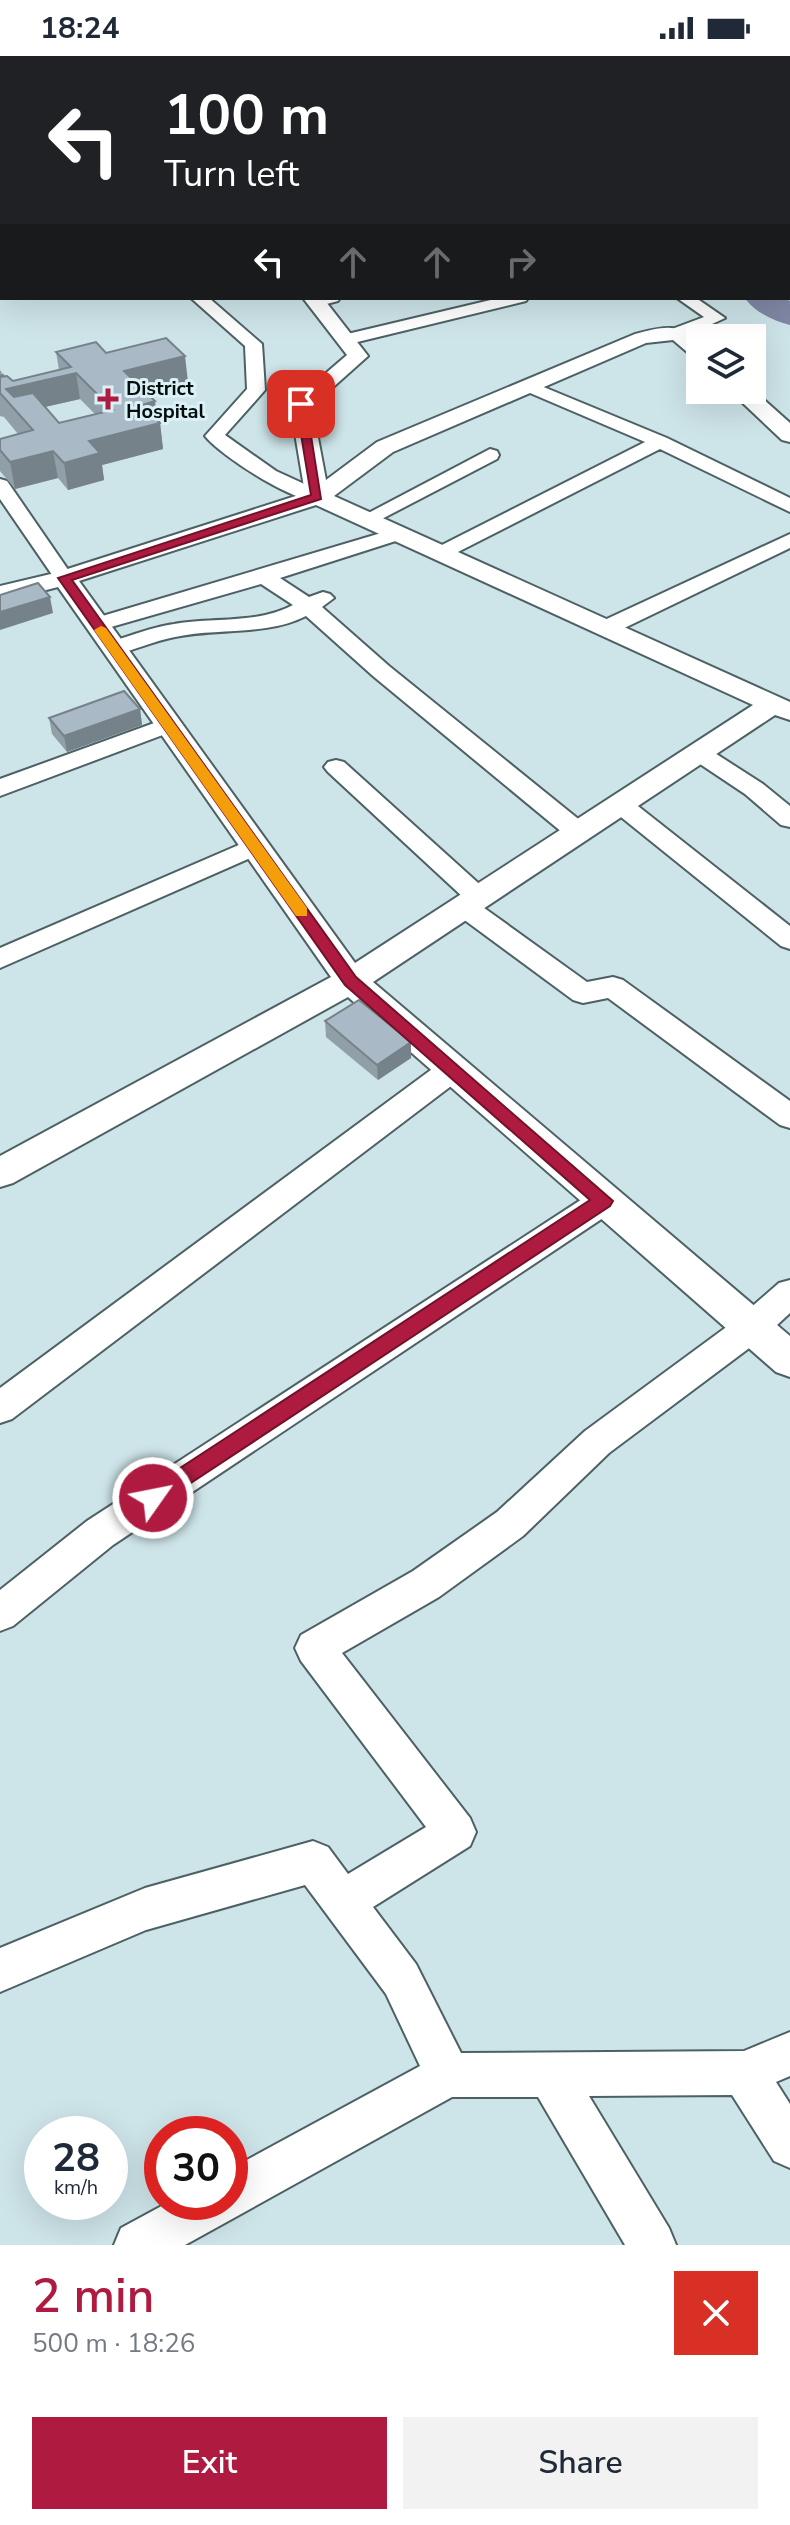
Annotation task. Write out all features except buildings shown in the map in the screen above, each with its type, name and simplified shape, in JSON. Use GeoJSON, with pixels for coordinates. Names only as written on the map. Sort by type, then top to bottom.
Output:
{"type":"FeatureCollection","features":[{"type":"Feature","properties":{"kind":"street"},"geometry":{"type":"LineString","coordinates":[[201,300],[253,344],[256,390],[214,436],[269,475],[782,708]]}},
{"type":"Feature","properties":{"kind":"street"},"geometry":{"type":"LineString","coordinates":[[317,497],[301,404],[358,356],[321,300]]}},
{"type":"Feature","properties":{"kind":"street"},"geometry":{"type":"LineString","coordinates":[[345,340],[512,300]]}},
{"type":"Feature","properties":{"kind":"street"},"geometry":{"type":"LineString","coordinates":[[0,594],[64,578],[317,497],[385,447],[642,338],[678,333],[717,318],[688,300]]}},
{"type":"Feature","properties":{"kind":"street"},"geometry":{"type":"LineString","coordinates":[[678,333],[686,340]]}},
{"type":"Feature","properties":{"kind":"street"},"geometry":{"type":"LineString","coordinates":[[529,386],[660,442],[790,506]]}},
{"type":"Feature","properties":{"kind":"street"},"geometry":{"type":"LineString","coordinates":[[756,404],[790,435]]}},
{"type":"Feature","properties":{"kind":"street"},"geometry":{"type":"LineString","coordinates":[[441,553],[660,442]]}},
{"type":"Feature","properties":{"kind":"street"},"geometry":{"type":"LineString","coordinates":[[367,519],[490,455]]}},
{"type":"Feature","properties":{"kind":"street"},"geometry":{"type":"LineString","coordinates":[[0,485],[351,981],[790,1360]]}},
{"type":"Feature","properties":{"kind":"street"},"geometry":{"type":"LineString","coordinates":[[105,637],[264,577],[398,534]]}},
{"type":"Feature","properties":{"kind":"street"},"geometry":{"type":"LineString","coordinates":[[606,628],[790,540]]}},
{"type":"Feature","properties":{"kind":"street"},"geometry":{"type":"LineString","coordinates":[[264,577],[318,601],[381,671],[578,832]]}},
{"type":"Feature","properties":{"kind":"street"},"geometry":{"type":"LineString","coordinates":[[105,637],[227,626],[289,616],[318,601]]}},
{"type":"Feature","properties":{"kind":"street"},"geometry":{"type":"LineString","coordinates":[[0,1173],[351,981],[699,753],[782,708]]}},
{"type":"Feature","properties":{"kind":"street"},"geometry":{"type":"LineString","coordinates":[[0,788],[168,725]]}},
{"type":"Feature","properties":{"kind":"street"},"geometry":{"type":"LineString","coordinates":[[699,753],[754,789],[790,819]]}},
{"type":"Feature","properties":{"kind":"street"},"geometry":{"type":"LineString","coordinates":[[336,767],[471,902],[583,993],[613,987],[790,1117]]}},
{"type":"Feature","properties":{"kind":"street"},"geometry":{"type":"LineString","coordinates":[[620,804],[790,940]]}},
{"type":"Feature","properties":{"kind":"street"},"geometry":{"type":"LineString","coordinates":[[0,959],[255,846]]}},
{"type":"Feature","properties":{"kind":"street"},"geometry":{"type":"LineString","coordinates":[[0,1408],[453,1069]]}},
{"type":"Feature","properties":{"kind":"street"},"geometry":{"type":"LineString","coordinates":[[0,1613],[100,1533],[604,1201]]}},
{"type":"Feature","properties":{"kind":"street"},"geometry":{"type":"LineString","coordinates":[[342,1902],[456,1832],[314,1648],[426,1584],[510,1524],[597,1442],[752,1327],[790,1293]]}},
{"type":"Feature","properties":{"kind":"street"},"geometry":{"type":"LineString","coordinates":[[0,1970],[145,1909],[313,1862],[401,1979],[448,2075]]}},
{"type":"Feature","properties":{"kind":"street"},"geometry":{"type":"LineString","coordinates":[[248,2184],[448,2075],[744,2073],[790,2054]]}},
{"type":"Feature","properties":{"kind":"street"},"geometry":{"type":"LineString","coordinates":[[744,2073],[790,2145]]}},
{"type":"Feature","properties":{"kind":"street"},"geometry":{"type":"LineString","coordinates":[[550,2075],[652,2245]]}},
{"type":"Feature","properties":{"kind":"street"},"geometry":{"type":"LineString","coordinates":[[138,2245],[183,2220]]}},
{"type":"Feature","properties":{"kind":"waterway"},"geometry":{"type":"LineString","coordinates":[[764,300],[790,315]]}},
{"type":"Feature","properties":{"kind":"slow traffic"},"geometry":{"type":"LineString","coordinates":[[101,630],[302,912]]}},
{"type":"Feature","properties":{"kind":"place","name":"District Hospital"},"geometry":{"type":"Point","coordinates":[108,399]}},
{"type":"Feature","properties":{"kind":"route"},"geometry":{"type":"LineString","coordinates":[[153,1498],[604,1201],[351,981],[64,578],[317,497],[301,404]]}}]}
